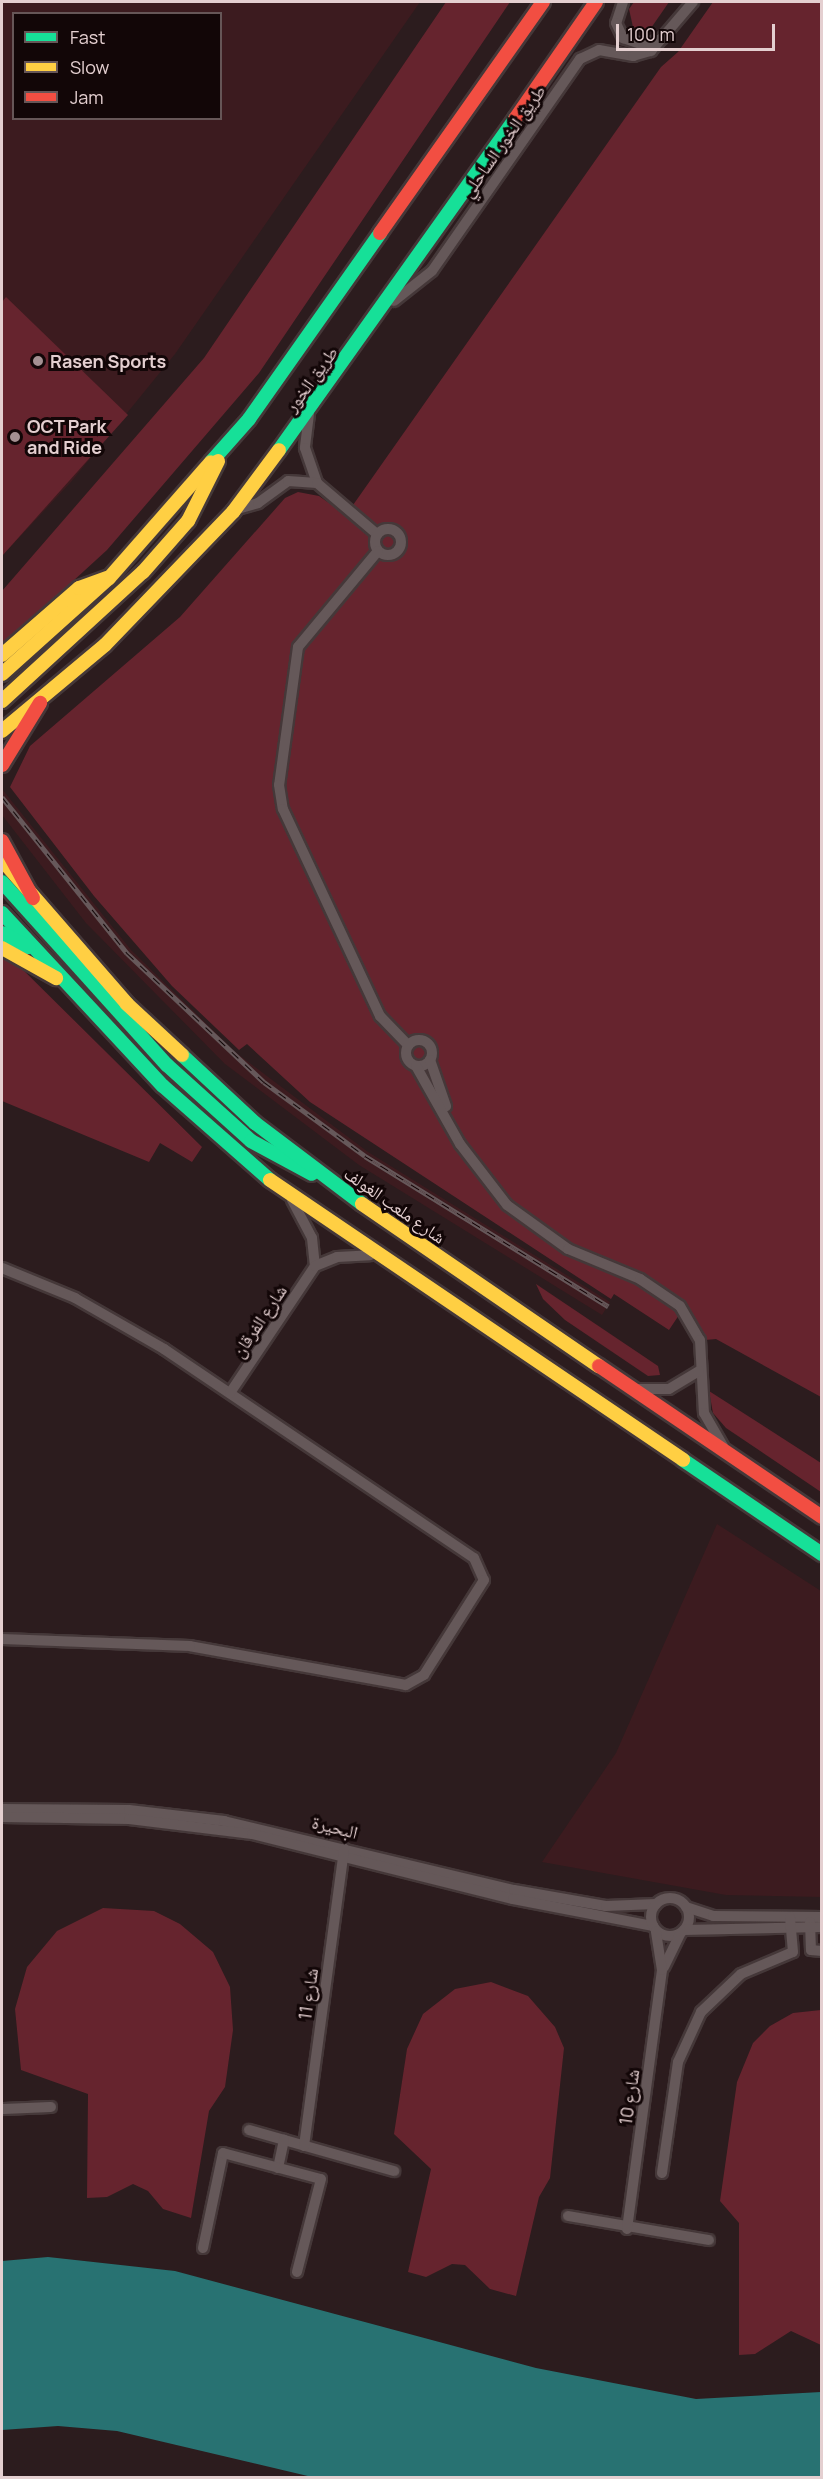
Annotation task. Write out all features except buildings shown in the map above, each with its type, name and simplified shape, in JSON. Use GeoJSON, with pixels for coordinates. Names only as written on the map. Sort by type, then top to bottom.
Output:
{"type":"FeatureCollection","features":[{"type":"Feature","properties":{"kind":"main road","name":"طريق الخور"},"geometry":{"type":"LineString","coordinates":[[2,674],[109,578],[271,392],[543,2]]}},
{"type":"Feature","properties":{"kind":"main road","name":"طريق الخور"},"geometry":{"type":"LineString","coordinates":[[2,731],[136,616],[234,510],[384,308],[596,2]]}},
{"type":"Feature","properties":{"kind":"main road"},"geometry":{"type":"LineString","coordinates":[[2,701],[111,604],[188,521],[208,487],[219,453]]}},
{"type":"Feature","properties":{"kind":"main road"},"geometry":{"type":"LineString","coordinates":[[2,655],[79,588],[109,578]]}},
{"type":"Feature","properties":{"kind":"main road"},"geometry":{"type":"LineString","coordinates":[[2,765],[42,699]]}},
{"type":"Feature","properties":{"kind":"main road"},"geometry":{"type":"LineString","coordinates":[[2,841],[33,898]]}},
{"type":"Feature","properties":{"kind":"main road","name":"شارع ملعب الغولف"},"geometry":{"type":"LineString","coordinates":[[2,860],[33,898],[151,1028],[326,1179],[822,1517]]}},
{"type":"Feature","properties":{"kind":"main road"},"geometry":{"type":"LineString","coordinates":[[2,882],[94,991],[200,1096],[268,1153],[326,1179]]}},
{"type":"Feature","properties":{"kind":"main road"},"geometry":{"type":"LineString","coordinates":[[2,913],[61,980],[163,1086],[289,1196],[370,1255],[822,1554]]}},
{"type":"Feature","properties":{"kind":"main road"},"geometry":{"type":"LineString","coordinates":[[2,933],[32,948]]}},
{"type":"Feature","properties":{"kind":"main road"},"geometry":{"type":"LineString","coordinates":[[2,948],[61,980]]}},
{"type":"Feature","properties":{"kind":"street"},"geometry":{"type":"LineString","coordinates":[[623,2],[616,23],[623,38],[643,45],[668,36]]}},
{"type":"Feature","properties":{"kind":"street","name":"طريق الخور الساحلي"},"geometry":{"type":"LineString","coordinates":[[384,308],[432,271],[580,59],[599,50],[640,56],[668,36],[693,2]]}},
{"type":"Feature","properties":{"kind":"street"},"geometry":{"type":"LineString","coordinates":[[309,412],[305,448],[317,483]]}},
{"type":"Feature","properties":{"kind":"street"},"geometry":{"type":"LineString","coordinates":[[234,510],[258,503],[288,481],[317,483],[352,507],[377,534],[378,551],[298,647],[279,785],[283,809],[380,1016],[408,1045]]}},
{"type":"Feature","properties":{"kind":"street"},"geometry":{"type":"LineString","coordinates":[[377,534],[394,530],[401,543],[392,554],[378,551]]}},
{"type":"Feature","properties":{"kind":"street"},"geometry":{"type":"LineString","coordinates":[[408,1045],[426,1042],[451,1127]]}},
{"type":"Feature","properties":{"kind":"street"},"geometry":{"type":"LineString","coordinates":[[408,1045],[406,1057],[416,1066],[476,1168],[524,1219],[568,1249],[670,1296],[700,1341],[699,1371],[708,1424],[734,1457]]}},
{"type":"Feature","properties":{"kind":"street"},"geometry":{"type":"LineString","coordinates":[[416,1066],[430,1060]]}},
{"type":"Feature","properties":{"kind":"street"},"geometry":{"type":"LineString","coordinates":[[289,1196],[312,1238],[315,1266],[337,1257],[370,1255]]}},
{"type":"Feature","properties":{"kind":"street","name":"شارع الفرقان"},"geometry":{"type":"LineString","coordinates":[[230,1393],[315,1266]]}},
{"type":"Feature","properties":{"kind":"street"},"geometry":{"type":"LineString","coordinates":[[2,1268],[115,1320],[230,1393],[482,1566],[482,1588],[420,1679],[398,1685],[190,1646],[2,1639]]}},
{"type":"Feature","properties":{"kind":"street"},"geometry":{"type":"LineString","coordinates":[[631,1388],[669,1389],[699,1371]]}},
{"type":"Feature","properties":{"kind":"street","name":"البحيرة"},"geometry":{"type":"LineString","coordinates":[[2,1809],[177,1819],[253,1830],[514,1890],[606,1906],[656,1904]]}},
{"type":"Feature","properties":{"kind":"street","name":"البحيرة"},"geometry":{"type":"LineString","coordinates":[[2,1817],[31,1812]]}},
{"type":"Feature","properties":{"kind":"street","name":"البحيرة"},"geometry":{"type":"LineString","coordinates":[[344,1850],[467,1888],[654,1928]]}},
{"type":"Feature","properties":{"kind":"street","name":"شارع 11"},"geometry":{"type":"LineString","coordinates":[[304,2146],[344,1850]]}},
{"type":"Feature","properties":{"kind":"street"},"geometry":{"type":"LineString","coordinates":[[662,2173],[678,2062],[701,2012],[741,1974],[793,1952],[816,1951],[816,1922],[713,1916],[686,1907],[673,1898],[656,1904],[654,1928],[666,1936],[682,1932],[791,1922]]}},
{"type":"Feature","properties":{"kind":"street"},"geometry":{"type":"LineString","coordinates":[[682,1932],[686,1907]]}},
{"type":"Feature","properties":{"kind":"street"},"geometry":{"type":"LineString","coordinates":[[791,1922],[793,1952]]}},
{"type":"Feature","properties":{"kind":"street","name":"شارع 10"},"geometry":{"type":"LineString","coordinates":[[627,2229],[662,1970],[654,1928]]}},
{"type":"Feature","properties":{"kind":"street","name":"شارع 10"},"geometry":{"type":"LineString","coordinates":[[662,1970],[682,1932]]}},
{"type":"Feature","properties":{"kind":"street"},"geometry":{"type":"LineString","coordinates":[[2,2109],[51,2107]]}},
{"type":"Feature","properties":{"kind":"street"},"geometry":{"type":"LineString","coordinates":[[249,2130],[394,2171]]}},
{"type":"Feature","properties":{"kind":"street"},"geometry":{"type":"LineString","coordinates":[[278,2168],[284,2140]]}},
{"type":"Feature","properties":{"kind":"street"},"geometry":{"type":"LineString","coordinates":[[203,2248],[223,2153],[321,2179],[297,2272]]}},
{"type":"Feature","properties":{"kind":"street"},"geometry":{"type":"LineString","coordinates":[[568,2216],[627,2229],[709,2240]]}},
{"type":"Feature","properties":{"kind":"shaded area"},"geometry":{"type":"Polygon","coordinates":[[[2,2],[420,2],[175,354],[71,482],[2,556],[2,2]]]}},
{"type":"Feature","properties":{"kind":"shaded area"},"geometry":{"type":"Polygon","coordinates":[[[446,2],[510,2],[259,373],[107,550],[2,646],[2,591],[204,358],[446,2]]]}},
{"type":"Feature","properties":{"kind":"shaded area"},"geometry":{"type":"Polygon","coordinates":[[[634,2],[669,2],[649,31],[633,27],[629,9],[634,2]]]}},
{"type":"Feature","properties":{"kind":"shaded area"},"geometry":{"type":"Polygon","coordinates":[[[713,2],[821,2],[821,1397],[716,1339],[695,1341],[679,1315],[669,1330],[614,1294],[611,1299],[310,1102],[247,1044],[239,1050],[172,986],[94,896],[10,787],[30,746],[180,617],[285,498],[298,492],[319,496],[346,515],[661,67],[678,52],[713,2]]]}},
{"type":"Feature","properties":{"kind":"shaded area"},"geometry":{"type":"Polygon","coordinates":[[[6,297],[128,415],[2,556],[2,302],[6,297]]]}},
{"type":"Feature","properties":{"kind":"shaded area"},"geometry":{"type":"Polygon","coordinates":[[[2,789],[131,950],[235,1052],[368,1152],[610,1302],[602,1315],[359,1165],[225,1064],[86,923],[2,815],[2,789]]]}},
{"type":"Feature","properties":{"kind":"shaded area"},"geometry":{"type":"Polygon","coordinates":[[[2,949],[202,1147],[192,1162],[160,1143],[149,1162],[2,1101],[2,949]]]}},
{"type":"Feature","properties":{"kind":"shaded area"},"geometry":{"type":"Polygon","coordinates":[[[536,1284],[658,1366],[660,1375],[648,1376],[565,1320],[543,1299],[536,1284]]]}},
{"type":"Feature","properties":{"kind":"shaded area"},"geometry":{"type":"Polygon","coordinates":[[[709,1391],[821,1463],[821,1492],[726,1428],[713,1413],[709,1391]]]}},
{"type":"Feature","properties":{"kind":"shaded area"},"geometry":{"type":"Polygon","coordinates":[[[717,1524],[821,1591],[821,1897],[726,1895],[542,1862],[616,1753],[717,1524]]]}},
{"type":"Feature","properties":{"kind":"shaded area"},"geometry":{"type":"Polygon","coordinates":[[[103,1908],[154,1911],[180,1924],[213,1952],[230,1987],[233,2030],[225,2087],[209,2111],[191,2218],[163,2209],[148,2191],[133,2184],[107,2197],[87,2198],[88,2094],[21,2070],[15,2009],[27,1967],[57,1931],[103,1908]]]}},
{"type":"Feature","properties":{"kind":"shaded area"},"geometry":{"type":"Polygon","coordinates":[[[491,1982],[528,1996],[555,2027],[564,2048],[550,2178],[539,2197],[516,2296],[490,2289],[465,2265],[452,2264],[426,2277],[408,2272],[431,2169],[394,2134],[407,2049],[423,2014],[455,1989],[491,1982]]]}},
{"type":"Feature","properties":{"kind":"shaded area"},"geometry":{"type":"Polygon","coordinates":[[[821,2010],[821,2345],[791,2331],[755,2354],[739,2355],[739,2223],[720,2201],[737,2082],[753,2043],[770,2026],[793,2013],[821,2010]]]}},
{"type":"Feature","properties":{"kind":"water"},"geometry":{"type":"Polygon","coordinates":[[[48,2257],[175,2271],[536,2368],[696,2399],[821,2392],[821,2477],[312,2477],[117,2431],[58,2426],[2,2430],[2,2261],[48,2257]]]}},
{"type":"Feature","properties":{"kind":"railway"},"geometry":{"type":"LineString","coordinates":[[2,797],[127,953],[264,1082],[365,1156],[608,1306]]}},
{"type":"Feature","properties":{"kind":"traffic: fast"},"geometry":{"type":"LineString","coordinates":[[279,450],[515,119]]}},
{"type":"Feature","properties":{"kind":"traffic: fast"},"geometry":{"type":"LineString","coordinates":[[211,462],[249,419],[380,233]]}},
{"type":"Feature","properties":{"kind":"traffic: fast"},"geometry":{"type":"LineString","coordinates":[[2,882],[167,1065],[251,1141],[312,1174]]}},
{"type":"Feature","properties":{"kind":"traffic: fast"},"geometry":{"type":"LineString","coordinates":[[2,913],[163,1086],[270,1180]]}},
{"type":"Feature","properties":{"kind":"traffic: fast"},"geometry":{"type":"LineString","coordinates":[[2,933],[28,947]]}},
{"type":"Feature","properties":{"kind":"traffic: fast"},"geometry":{"type":"LineString","coordinates":[[182,1055],[255,1123],[362,1204]]}},
{"type":"Feature","properties":{"kind":"traffic: fast"},"geometry":{"type":"LineString","coordinates":[[683,1460],[822,1554]]}},
{"type":"Feature","properties":{"kind":"traffic: slow"},"geometry":{"type":"LineString","coordinates":[[2,731],[105,645],[233,512],[279,450]]}},
{"type":"Feature","properties":{"kind":"traffic: slow"},"geometry":{"type":"LineString","coordinates":[[2,701],[143,572],[188,521],[218,461]]}},
{"type":"Feature","properties":{"kind":"traffic: slow"},"geometry":{"type":"LineString","coordinates":[[2,674],[109,578],[211,462]]}},
{"type":"Feature","properties":{"kind":"traffic: slow"},"geometry":{"type":"LineString","coordinates":[[2,655],[79,588],[107,578]]}},
{"type":"Feature","properties":{"kind":"traffic: slow"},"geometry":{"type":"LineString","coordinates":[[2,860],[127,1004],[182,1055]]}},
{"type":"Feature","properties":{"kind":"traffic: slow"},"geometry":{"type":"LineString","coordinates":[[2,948],[56,978]]}},
{"type":"Feature","properties":{"kind":"traffic: slow"},"geometry":{"type":"LineString","coordinates":[[270,1180],[683,1460]]}},
{"type":"Feature","properties":{"kind":"traffic: slow"},"geometry":{"type":"LineString","coordinates":[[362,1204],[599,1366]]}},
{"type":"Feature","properties":{"kind":"traffic: jam"},"geometry":{"type":"LineString","coordinates":[[380,233],[543,2]]}},
{"type":"Feature","properties":{"kind":"traffic: jam"},"geometry":{"type":"LineString","coordinates":[[515,119],[596,2]]}},
{"type":"Feature","properties":{"kind":"traffic: jam"},"geometry":{"type":"LineString","coordinates":[[2,765],[40,703]]}},
{"type":"Feature","properties":{"kind":"traffic: jam"},"geometry":{"type":"LineString","coordinates":[[2,841],[33,898]]}},
{"type":"Feature","properties":{"kind":"traffic: jam"},"geometry":{"type":"LineString","coordinates":[[599,1366],[822,1517]]}},
{"type":"Feature","properties":{"kind":"place","name":"Rasen Sports"},"geometry":{"type":"Point","coordinates":[38,361]}},
{"type":"Feature","properties":{"kind":"place","name":"OCT Park and Ride"},"geometry":{"type":"Point","coordinates":[15,437]}}]}
